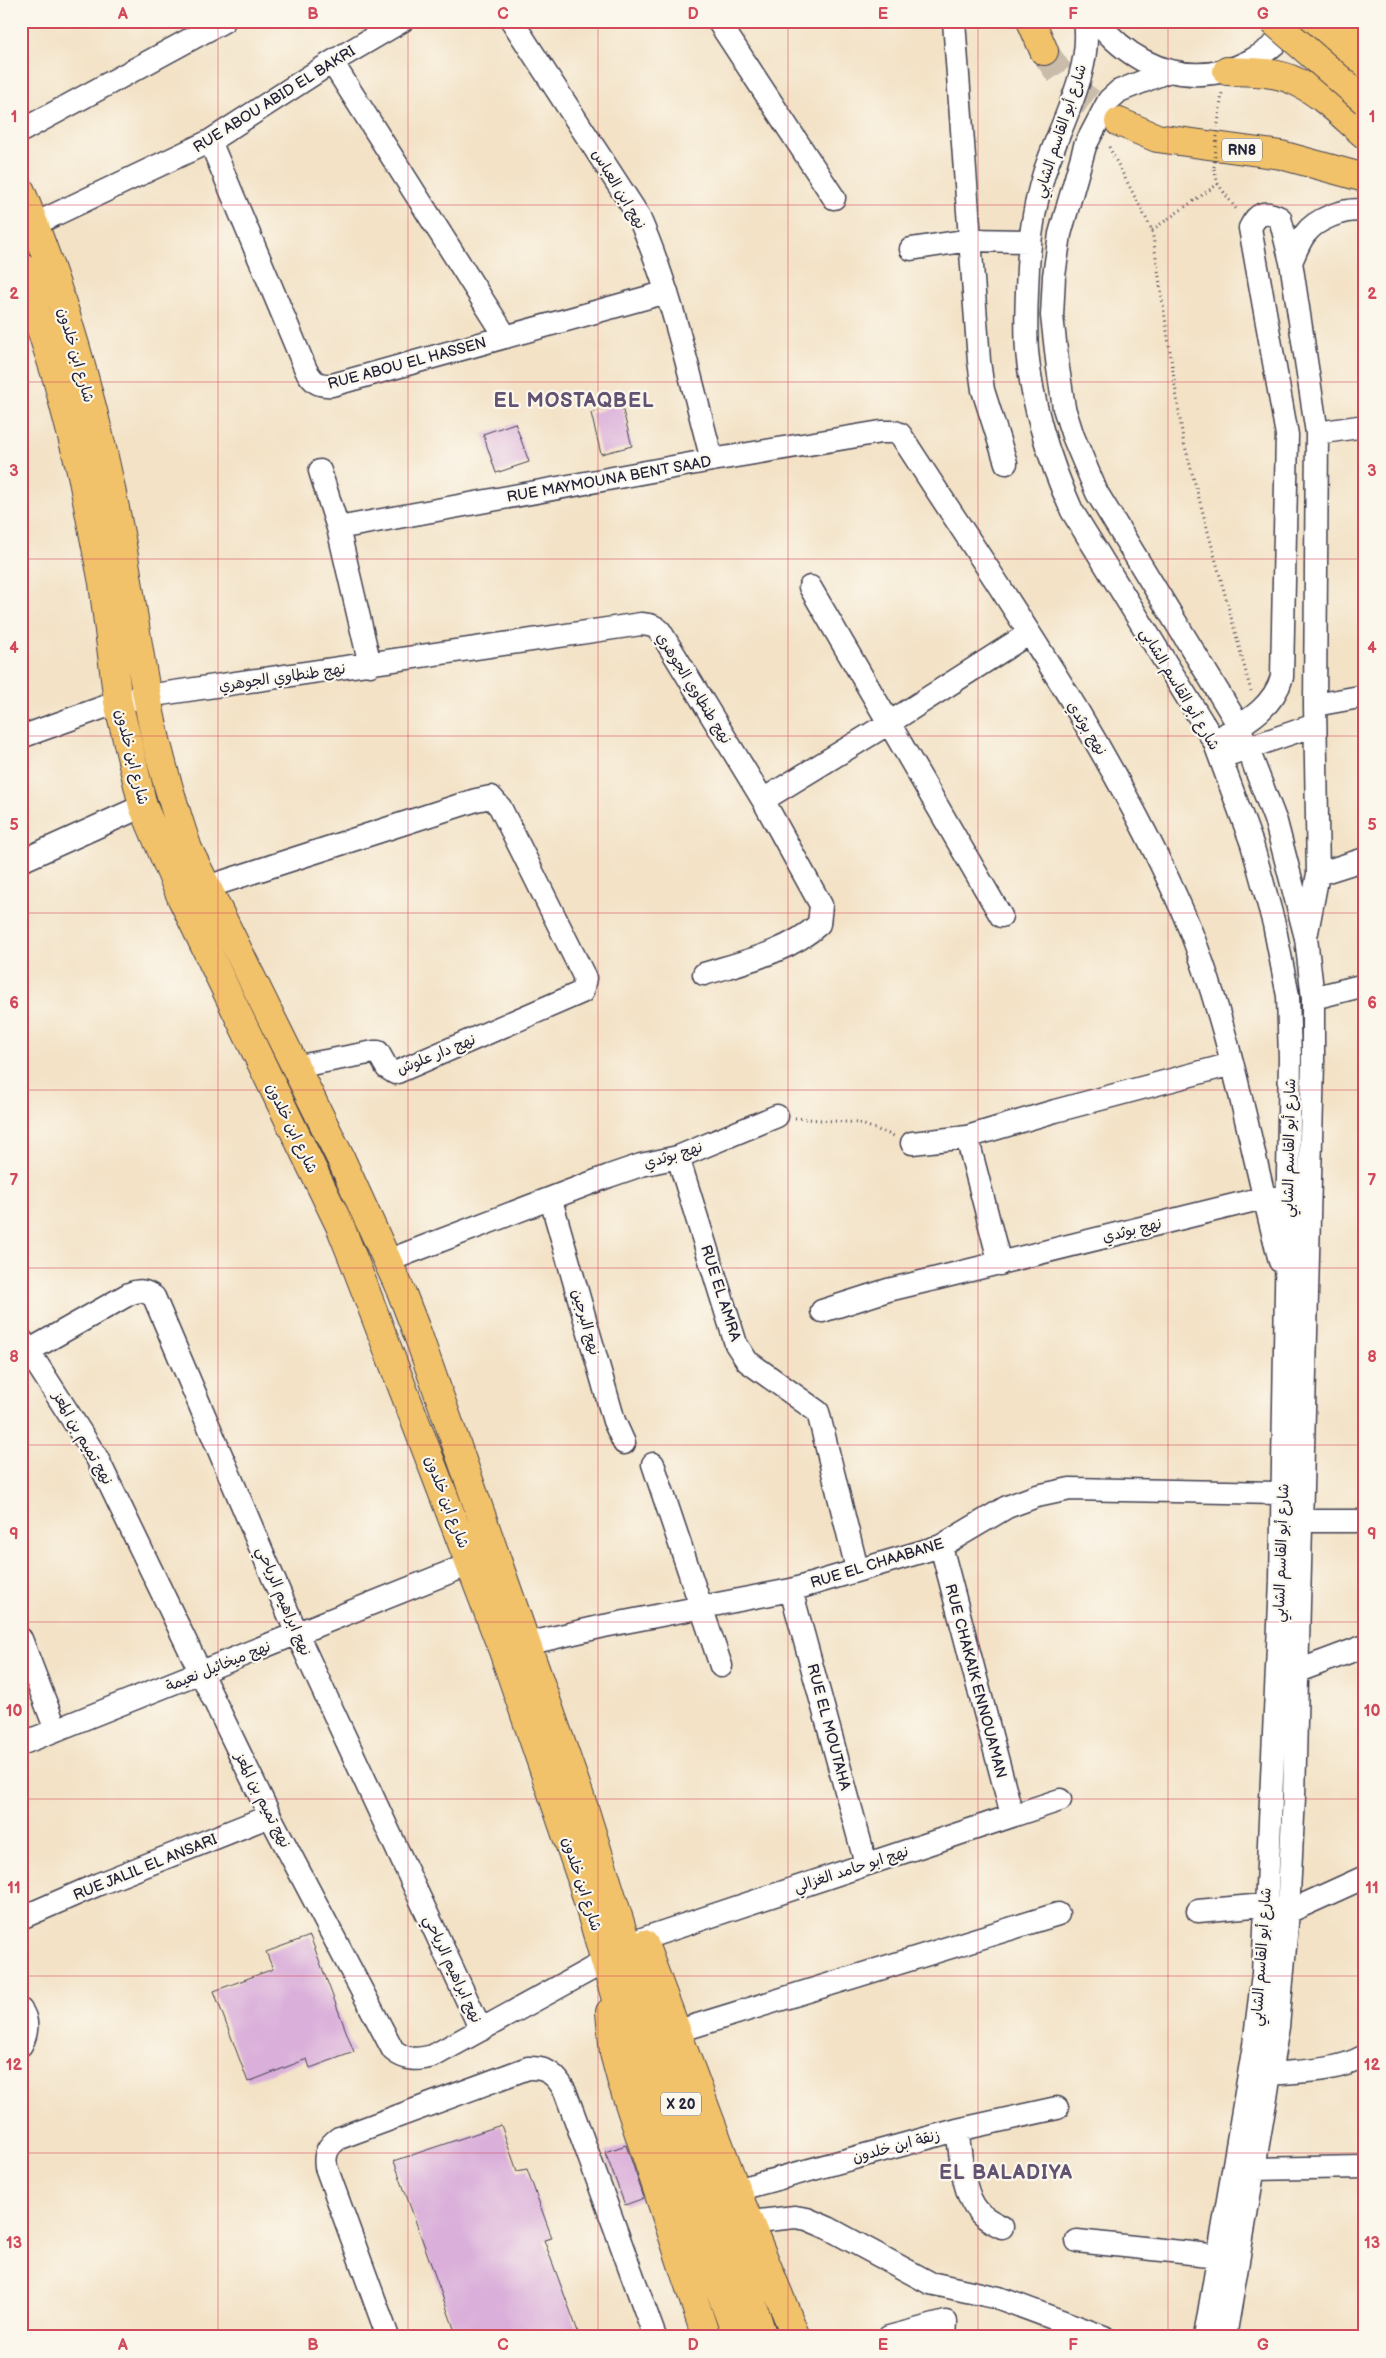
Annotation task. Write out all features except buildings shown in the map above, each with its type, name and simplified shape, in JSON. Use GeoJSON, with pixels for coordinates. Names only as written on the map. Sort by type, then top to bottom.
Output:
{"type":"FeatureCollection","features":[{"type":"Feature","properties":{"kind":"highway"},"geometry":{"type":"LineString","coordinates":[[1031,21],[1044,50]]}},
{"type":"Feature","properties":{"kind":"highway"},"geometry":{"type":"LineString","coordinates":[[1273,21],[1365,101]]}},
{"type":"Feature","properties":{"kind":"highway"},"geometry":{"type":"LineString","coordinates":[[1314,21],[1365,66]]}},
{"type":"Feature","properties":{"kind":"highway"},"geometry":{"type":"LineString","coordinates":[[1347,21],[1365,37]]}},
{"type":"Feature","properties":{"kind":"highway"},"geometry":{"type":"LineString","coordinates":[[1224,72],[1274,75],[1295,80],[1324,100],[1365,135]]}},
{"type":"Feature","properties":{"kind":"highway","name":"RN8"},"geometry":{"type":"LineString","coordinates":[[1119,122],[1158,138],[1281,155],[1365,178]]}},
{"type":"Feature","properties":{"kind":"highway","name":"شارع ابن خلدون"},"geometry":{"type":"LineString","coordinates":[[21,191],[35,224],[82,368],[110,485],[147,696],[164,772],[188,849],[341,1159],[418,1334],[585,1811],[603,1870]]}},
{"type":"Feature","properties":{"kind":"highway","name":"شارع ابن خلدون"},"geometry":{"type":"LineString","coordinates":[[21,267],[54,369],[82,475],[103,583],[118,702],[143,806],[182,899],[340,1226],[470,1564],[545,1772],[608,1970]]}},
{"type":"Feature","properties":{"kind":"highway"},"geometry":{"type":"LineString","coordinates":[[603,1870],[642,1939],[678,2030],[736,2190],[796,2337]]}},
{"type":"Feature","properties":{"kind":"highway","name":"X 20"},"geometry":{"type":"LineString","coordinates":[[603,1870],[652,2024],[737,2256],[762,2337]]}},
{"type":"Feature","properties":{"kind":"highway"},"geometry":{"type":"LineString","coordinates":[[608,1970],[611,2024],[620,2079],[706,2337]]}},
{"type":"Feature","properties":{"kind":"highway","name":"X 20"},"geometry":{"type":"LineString","coordinates":[[608,1970],[737,2337]]}},
{"type":"Feature","properties":{"kind":"street"},"geometry":{"type":"LineString","coordinates":[[21,131],[224,21]]}},
{"type":"Feature","properties":{"kind":"street","name":"RUE ABOU ABID EL BAKRI"},"geometry":{"type":"LineString","coordinates":[[35,224],[210,142],[332,62],[402,21]]}},
{"type":"Feature","properties":{"kind":"street","name":"نهج ابن العباس"},"geometry":{"type":"LineString","coordinates":[[512,21],[638,215],[653,248],[667,292],[712,460]]}},
{"type":"Feature","properties":{"kind":"street"},"geometry":{"type":"LineString","coordinates":[[718,21],[834,198]]}},
{"type":"Feature","properties":{"kind":"street"},"geometry":{"type":"LineString","coordinates":[[954,21],[979,361],[983,390],[1006,463]]}},
{"type":"Feature","properties":{"kind":"street","name":"شارع أبو القاسم الشابي"},"geometry":{"type":"LineString","coordinates":[[1085,21],[1087,34],[1082,67],[1043,178],[1034,210],[1030,241],[1026,308],[1027,352],[1043,431],[1058,479],[1072,511],[1217,750],[1252,844],[1274,924],[1288,996],[1299,1198],[1302,1521],[1264,1905],[1262,1974],[1230,2254],[1225,2337]]}},
{"type":"Feature","properties":{"kind":"street"},"geometry":{"type":"LineString","coordinates":[[1097,21],[1111,40],[1138,60],[1169,71],[1193,74],[1224,72],[1252,61],[1281,41],[1297,21]]}},
{"type":"Feature","properties":{"kind":"street"},"geometry":{"type":"LineString","coordinates":[[332,62],[506,337]]}},
{"type":"Feature","properties":{"kind":"street","name":"شارع أبو القاسم الشابي"},"geometry":{"type":"LineString","coordinates":[[1169,71],[1119,91],[1109,100],[1081,160],[1060,234],[1054,276],[1052,316],[1064,408],[1083,464],[1097,493],[1247,729],[1276,822],[1306,938],[1313,998],[1299,1198],[1287,1287],[1284,1493],[1288,1912],[1283,1981],[1255,2169],[1205,2337]]}},
{"type":"Feature","properties":{"kind":"street","name":"RUE ABOU EL HASSEN"},"geometry":{"type":"LineString","coordinates":[[210,142],[306,370],[314,382],[321,386],[332,385],[667,292]]}},
{"type":"Feature","properties":{"kind":"street"},"geometry":{"type":"LineString","coordinates":[[1291,262],[1305,234],[1318,222],[1337,214],[1360,210],[1365,211]]}},
{"type":"Feature","properties":{"kind":"street"},"geometry":{"type":"LineString","coordinates":[[1217,750],[1247,729],[1274,696],[1282,677],[1287,435],[1250,228],[1255,218],[1262,213],[1270,213],[1280,218],[1291,262],[1316,433],[1315,715],[1318,874],[1306,938]]}},
{"type":"Feature","properties":{"kind":"street"},"geometry":{"type":"LineString","coordinates":[[911,248],[970,240],[1030,241]]}},
{"type":"Feature","properties":{"kind":"street"},"geometry":{"type":"LineString","coordinates":[[1316,433],[1365,426]]}},
{"type":"Feature","properties":{"kind":"street","name":"RUE MAYMOUNA BENT SAAD"},"geometry":{"type":"LineString","coordinates":[[338,528],[712,460],[881,432]]}},
{"type":"Feature","properties":{"kind":"street","name":"نهج بوثدي"},"geometry":{"type":"LineString","coordinates":[[881,432],[900,434],[1028,634],[1105,757],[1182,911],[1216,1000],[1263,1198],[1287,1287]]}},
{"type":"Feature","properties":{"kind":"street"},"geometry":{"type":"LineString","coordinates":[[320,470],[338,528],[370,664]]}},
{"type":"Feature","properties":{"kind":"street"},"geometry":{"type":"LineString","coordinates":[[810,588],[1001,916]]}},
{"type":"Feature","properties":{"kind":"street","name":"نهج طنطاوي الجوهري"},"geometry":{"type":"LineString","coordinates":[[21,737],[118,702],[147,696],[641,624],[655,626],[763,800]]}},
{"type":"Feature","properties":{"kind":"street"},"geometry":{"type":"LineString","coordinates":[[704,974],[774,952],[812,931],[819,924],[821,905],[763,800],[1028,634]]}},
{"type":"Feature","properties":{"kind":"street"},"geometry":{"type":"LineString","coordinates":[[1247,729],[1315,715],[1365,696]]}},
{"type":"Feature","properties":{"kind":"street","name":"نهج دار علوش"},"geometry":{"type":"LineString","coordinates":[[207,887],[476,800],[491,797],[500,806],[585,978],[582,992],[395,1073],[387,1068],[378,1052],[294,1067]]}},
{"type":"Feature","properties":{"kind":"street"},"geometry":{"type":"LineString","coordinates":[[21,861],[143,806]]}},
{"type":"Feature","properties":{"kind":"street"},"geometry":{"type":"LineString","coordinates":[[1318,874],[1365,859]]}},
{"type":"Feature","properties":{"kind":"street"},"geometry":{"type":"LineString","coordinates":[[1313,998],[1365,985]]}},
{"type":"Feature","properties":{"kind":"street"},"geometry":{"type":"LineString","coordinates":[[912,1142],[967,1137],[1055,1111],[1232,1064]]}},
{"type":"Feature","properties":{"kind":"street","name":"نهج بوثدي"},"geometry":{"type":"LineString","coordinates":[[387,1261],[641,1165],[678,1157],[778,1116]]}},
{"type":"Feature","properties":{"kind":"street"},"geometry":{"type":"LineString","coordinates":[[967,1137],[1000,1264]]}},
{"type":"Feature","properties":{"kind":"street","name":"RUE EL AMRA"},"geometry":{"type":"LineString","coordinates":[[678,1157],[736,1344],[747,1361],[818,1412],[857,1569]]}},
{"type":"Feature","properties":{"kind":"street","name":"نهج بوثدي"},"geometry":{"type":"LineString","coordinates":[[822,1311],[888,1290],[1263,1198],[1299,1198]]}},
{"type":"Feature","properties":{"kind":"street","name":"نهج البرجين"},"geometry":{"type":"LineString","coordinates":[[551,1200],[614,1421],[624,1443]]}},
{"type":"Feature","properties":{"kind":"street","name":"نهج ابراهيم الرياحي"},"geometry":{"type":"LineString","coordinates":[[25,1344],[138,1290],[147,1291],[154,1297],[297,1634],[481,2030]]}},
{"type":"Feature","properties":{"kind":"street","name":"نهج تميم بن المعز"},"geometry":{"type":"LineString","coordinates":[[25,1344],[97,1458],[270,1816],[393,2050],[401,2057],[412,2060],[433,2056],[481,2030],[608,1970]]}},
{"type":"Feature","properties":{"kind":"street"},"geometry":{"type":"LineString","coordinates":[[652,1464],[721,1666]]}},
{"type":"Feature","properties":{"kind":"street","name":"RUE EL CHAABANE"},"geometry":{"type":"LineString","coordinates":[[526,1644],[701,1606],[791,1590],[857,1569],[941,1546],[1007,1507],[1037,1496],[1070,1489],[1284,1493]]}},
{"type":"Feature","properties":{"kind":"street"},"geometry":{"type":"LineString","coordinates":[[1302,1521],[1365,1521]]}},
{"type":"Feature","properties":{"kind":"street","name":"RUE CHAKAIK ENNOUAMAN"},"geometry":{"type":"LineString","coordinates":[[941,1546],[1012,1815]]}},
{"type":"Feature","properties":{"kind":"street","name":"نهج ميخائيل نعيمة"},"geometry":{"type":"LineString","coordinates":[[21,1744],[470,1564]]}},
{"type":"Feature","properties":{"kind":"street","name":"RUE EL MOUTAHA"},"geometry":{"type":"LineString","coordinates":[[791,1590],[866,1864]]}},
{"type":"Feature","properties":{"kind":"street"},"geometry":{"type":"LineString","coordinates":[[21,1640],[56,1730]]}},
{"type":"Feature","properties":{"kind":"street"},"geometry":{"type":"LineString","coordinates":[[1287,1673],[1365,1646]]}},
{"type":"Feature","properties":{"kind":"street","name":"نهج ابو حامد الغزالي"},"geometry":{"type":"LineString","coordinates":[[642,1939],[1060,1800]]}},
{"type":"Feature","properties":{"kind":"street","name":"RUE JALIL EL ANSARI"},"geometry":{"type":"LineString","coordinates":[[21,1918],[99,1884],[270,1816]]}},
{"type":"Feature","properties":{"kind":"street"},"geometry":{"type":"LineString","coordinates":[[1198,1911],[1264,1905],[1288,1912],[1365,1877]]}},
{"type":"Feature","properties":{"kind":"street"},"geometry":{"type":"LineString","coordinates":[[678,2030],[1058,1914]]}},
{"type":"Feature","properties":{"kind":"street"},"geometry":{"type":"LineString","coordinates":[[21,2010],[26,2018],[27,2026],[21,2045]]}},
{"type":"Feature","properties":{"kind":"street"},"geometry":{"type":"LineString","coordinates":[[1270,2074],[1335,2067],[1365,2056]]}},
{"type":"Feature","properties":{"kind":"street"},"geometry":{"type":"LineString","coordinates":[[388,2337],[326,2167],[325,2153],[329,2146],[340,2138],[528,2068],[539,2068],[556,2076],[565,2092],[655,2337]]}},
{"type":"Feature","properties":{"kind":"street","name":"زنقة ابن خلدون"},"geometry":{"type":"LineString","coordinates":[[736,2190],[957,2130],[1058,2108]]}},
{"type":"Feature","properties":{"kind":"street"},"geometry":{"type":"LineString","coordinates":[[957,2130],[967,2190],[971,2202],[986,2218],[1002,2227]]}},
{"type":"Feature","properties":{"kind":"street"},"geometry":{"type":"LineString","coordinates":[[1255,2169],[1365,2167]]}},
{"type":"Feature","properties":{"kind":"street"},"geometry":{"type":"LineString","coordinates":[[749,2222],[796,2217],[807,2219],[828,2228],[916,2277],[949,2288],[999,2298],[1104,2337]]}},
{"type":"Feature","properties":{"kind":"street"},"geometry":{"type":"LineString","coordinates":[[1077,2241],[1230,2254]]}},
{"type":"Feature","properties":{"kind":"street"},"geometry":{"type":"LineString","coordinates":[[889,2337],[946,2330],[949,2288]]}},
{"type":"Feature","properties":{"kind":"path"},"geometry":{"type":"LineString","coordinates":[[1224,72],[1214,167],[1218,184],[1250,228]]}},
{"type":"Feature","properties":{"kind":"path"},"geometry":{"type":"LineString","coordinates":[[1092,133],[1106,141],[1152,230],[1183,439],[1247,729]]}},
{"type":"Feature","properties":{"kind":"path"},"geometry":{"type":"LineString","coordinates":[[1152,230],[1218,184]]}},
{"type":"Feature","properties":{"kind":"path"},"geometry":{"type":"LineString","coordinates":[[778,1116],[859,1123],[912,1142]]}},
{"type":"Feature","properties":{"kind":"tunnel"},"geometry":{"type":"LineString","coordinates":[[1044,51],[1062,77],[1086,99],[1119,122]]}},
{"type":"Feature","properties":{"kind":"district","name":"EL MOSTAQBEL"},"geometry":{"type":"Point","coordinates":[574,400]}},
{"type":"Feature","properties":{"kind":"district","name":"EL BALADIYA"},"geometry":{"type":"Point","coordinates":[1006,2172]}}]}
